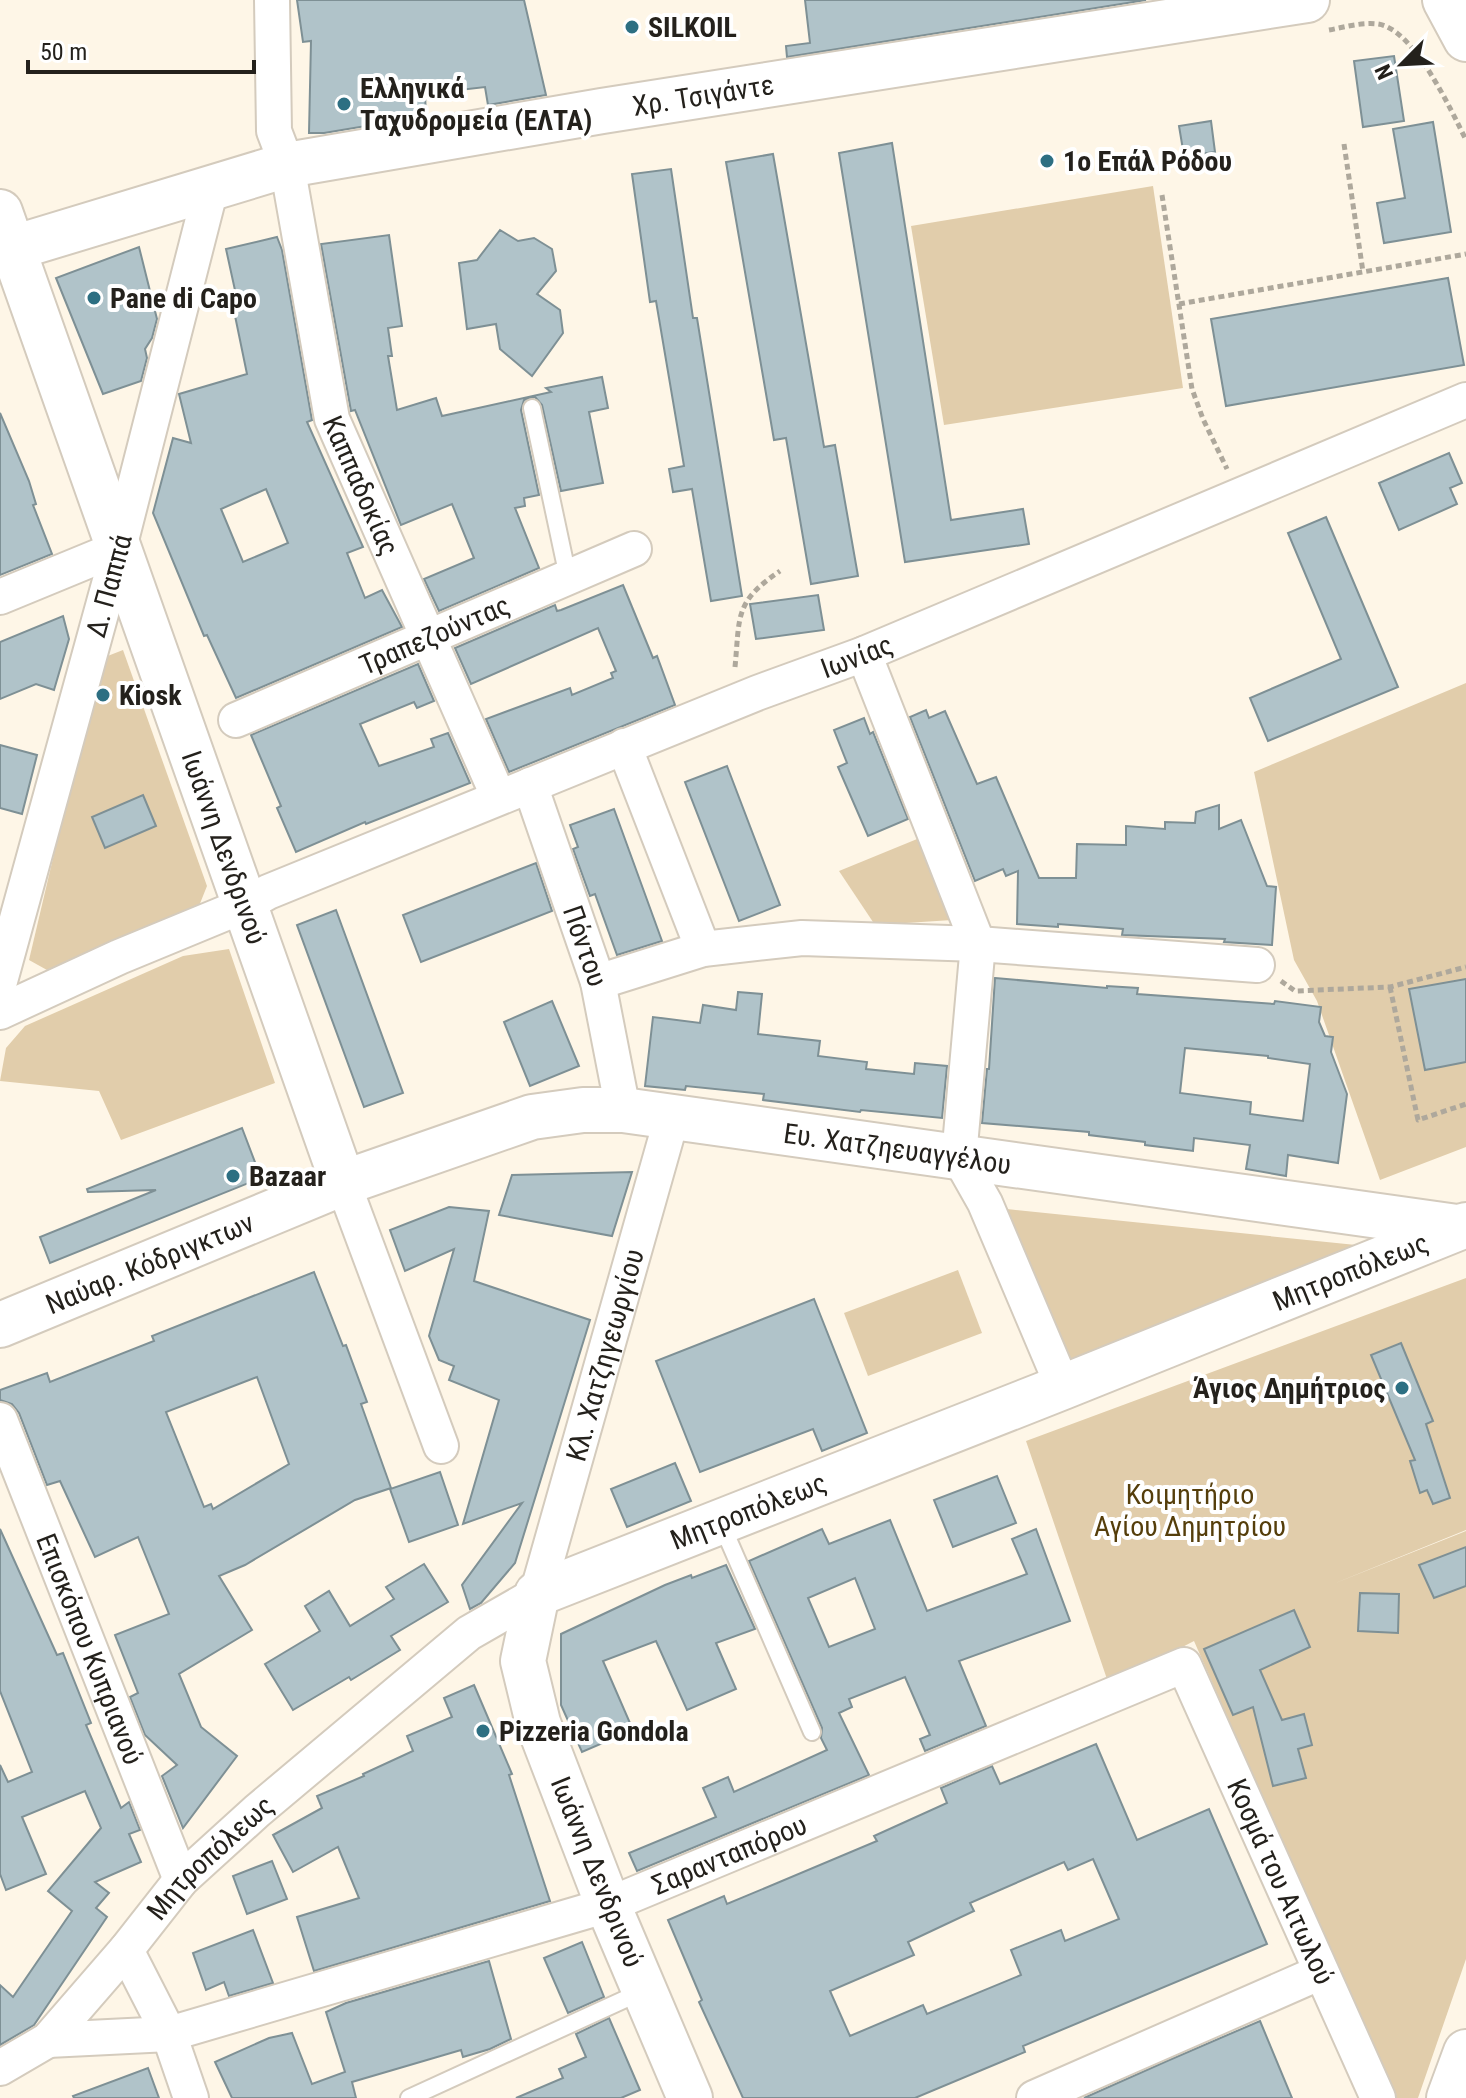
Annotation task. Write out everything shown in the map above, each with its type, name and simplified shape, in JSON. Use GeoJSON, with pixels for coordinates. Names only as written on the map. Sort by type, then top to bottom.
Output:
{"type":"FeatureCollection","features":[{"type":"Feature","properties":{"kind":"street","name":"Καππαδοκίας"},"geometry":{"type":"LineString","coordinates":[[272,0],[274,131],[287,165],[332,419],[495,789]]}},
{"type":"Feature","properties":{"kind":"street"},"geometry":{"type":"LineString","coordinates":[[1445,0],[1466,39]]}},
{"type":"Feature","properties":{"kind":"street","name":"Χρ. Τσιγάντε"},"geometry":{"type":"LineString","coordinates":[[4,237],[211,188],[287,165],[602,111],[1313,16]]}},
{"type":"Feature","properties":{"kind":"street","name":"Δ. Παππά"},"geometry":{"type":"LineString","coordinates":[[0,981],[119,548],[211,188]]}},
{"type":"Feature","properties":{"kind":"street","name":"Ιωάννη Δενδρινού"},"geometry":{"type":"LineString","coordinates":[[4,237],[119,548],[343,1183],[441,1446]]}},
{"type":"Feature","properties":{"kind":"street","name":"Ιωνίας"},"geometry":{"type":"LineString","coordinates":[[0,1012],[119,957],[245,905],[268,892],[624,746],[864,654],[1466,400]]}},
{"type":"Feature","properties":{"kind":"street"},"geometry":{"type":"LineString","coordinates":[[0,597],[119,548]]}},
{"type":"Feature","properties":{"kind":"street","name":"Τραπεζούντας"},"geometry":{"type":"LineString","coordinates":[[236,720],[634,549]]}},
{"type":"Feature","properties":{"kind":"street"},"geometry":{"type":"LineString","coordinates":[[864,654],[978,944],[959,1157],[985,1203],[1063,1387]]}},
{"type":"Feature","properties":{"kind":"street"},"geometry":{"type":"LineString","coordinates":[[624,746],[703,949]]}},
{"type":"Feature","properties":{"kind":"street","name":"Πόντου"},"geometry":{"type":"LineString","coordinates":[[530,785],[598,982],[623,1110]]}},
{"type":"Feature","properties":{"kind":"street"},"geometry":{"type":"LineString","coordinates":[[598,982],[703,949],[802,938],[978,944],[1257,965]]}},
{"type":"Feature","properties":{"kind":"street","name":"Ευ. Χατζηευαγγέλου"},"geometry":{"type":"LineString","coordinates":[[343,1183],[532,1117],[583,1110],[623,1110],[1463,1226]]}},
{"type":"Feature","properties":{"kind":"street","name":"Κλ. Χατζηγεωργίου"},"geometry":{"type":"LineString","coordinates":[[537,1594],[672,1117]]}},
{"type":"Feature","properties":{"kind":"street","name":"Ναύαρ. Κόδριγκτων"},"geometry":{"type":"LineString","coordinates":[[0,1325],[343,1183]]}},
{"type":"Feature","properties":{"kind":"street","name":"Μητροπόλεως"},"geometry":{"type":"LineString","coordinates":[[48,2040],[126,1950],[181,1880],[257,1811],[469,1633],[537,1594],[1463,1226]]}},
{"type":"Feature","properties":{"kind":"street","name":"Επισκόπου Κυπριανού"},"geometry":{"type":"LineString","coordinates":[[0,1420],[181,1880]]}},
{"type":"Feature","properties":{"kind":"street","name":"Ιωάννη Δενδρινού"},"geometry":{"type":"LineString","coordinates":[[537,1594],[523,1661],[538,1723],[608,1905],[690,2098]]}},
{"type":"Feature","properties":{"kind":"street","name":"Σαρανταπόρου"},"geometry":{"type":"LineString","coordinates":[[48,2040],[169,2034],[608,1905],[1184,1665]]}},
{"type":"Feature","properties":{"kind":"street","name":"Κοσμά του Αιτωλού"},"geometry":{"type":"LineString","coordinates":[[1184,1665],[1378,2098]]}},
{"type":"Feature","properties":{"kind":"street"},"geometry":{"type":"LineString","coordinates":[[126,1950],[169,2034],[191,2098]]}},
{"type":"Feature","properties":{"kind":"street"},"geometry":{"type":"LineString","coordinates":[[1034,2098],[1321,1972]]}},
{"type":"Feature","properties":{"kind":"street"},"geometry":{"type":"LineString","coordinates":[[0,2068],[48,2040]]}},
{"type":"Feature","properties":{"kind":"lane"},"geometry":{"type":"LineString","coordinates":[[532,408],[568,577]]}},
{"type":"Feature","properties":{"kind":"lane"},"geometry":{"type":"LineString","coordinates":[[720,1522],[812,1732]]}},
{"type":"Feature","properties":{"kind":"lane"},"geometry":{"type":"LineString","coordinates":[[409,2098],[644,1990]]}},
{"type":"Feature","properties":{"kind":"path"},"geometry":{"type":"LineString","coordinates":[[1313,16],[1381,25],[1396,32],[1415,51],[1466,140]]}},
{"type":"Feature","properties":{"kind":"path"},"geometry":{"type":"LineString","coordinates":[[1344,144],[1363,272]]}},
{"type":"Feature","properties":{"kind":"path"},"geometry":{"type":"LineString","coordinates":[[1162,195],[1192,389],[1233,480]]}},
{"type":"Feature","properties":{"kind":"path"},"geometry":{"type":"LineString","coordinates":[[1179,304],[1466,254]]}},
{"type":"Feature","properties":{"kind":"path"},"geometry":{"type":"LineString","coordinates":[[734,677],[742,611],[750,594],[780,571]]}},
{"type":"Feature","properties":{"kind":"path"},"geometry":{"type":"LineString","coordinates":[[1257,965],[1295,991],[1390,987],[1466,967]]}},
{"type":"Feature","properties":{"kind":"path"},"geometry":{"type":"LineString","coordinates":[[1390,987],[1418,1120],[1466,1104]]}},
{"type":"Feature","properties":{"kind":"green space"},"geometry":{"type":"Polygon","coordinates":[[[1153,186],[1183,388],[944,425],[911,226],[1153,186]]]}},
{"type":"Feature","properties":{"kind":"green space"},"geometry":{"type":"Polygon","coordinates":[[[123,650],[207,886],[199,906],[47,970],[29,960],[100,659],[123,650]]]}},
{"type":"Feature","properties":{"kind":"green space"},"geometry":{"type":"Polygon","coordinates":[[[1466,683],[1466,1147],[1380,1180],[1317,1001],[1294,960],[1254,772],[1466,683]]]}},
{"type":"Feature","properties":{"kind":"green space"},"geometry":{"type":"Polygon","coordinates":[[[922,837],[952,920],[875,925],[839,871],[922,837]]]}},
{"type":"Feature","properties":{"kind":"green space"},"geometry":{"type":"Polygon","coordinates":[[[229,949],[275,1083],[121,1140],[99,1091],[0,1081],[6,1048],[25,1026],[183,956],[229,949]]]}},
{"type":"Feature","properties":{"kind":"green space"},"geometry":{"type":"Polygon","coordinates":[[[1007,1209],[1356,1245],[1360,1252],[1066,1365],[1007,1209]]]}},
{"type":"Feature","properties":{"kind":"green space"},"geometry":{"type":"Polygon","coordinates":[[[958,1270],[982,1333],[868,1376],[844,1313],[958,1270]]]}},
{"type":"Feature","properties":{"kind":"green space","name":"Κοιμητήριο Αγίου Δημητρίου"},"geometry":{"type":"Polygon","coordinates":[[[1466,1278],[1466,1530],[1333,1584],[1466,1531],[1466,1959],[1418,2098],[1394,2098],[1194,1641],[1109,1685],[1026,1441],[1466,1278]]]}},
{"type":"Feature","properties":{"kind":"building"},"geometry":{"type":"Polygon","coordinates":[[[297,0],[524,0],[546,95],[488,105],[485,87],[425,94],[426,116],[309,133],[311,41],[303,42],[297,0]]]}},
{"type":"Feature","properties":{"kind":"building"},"geometry":{"type":"Polygon","coordinates":[[[805,0],[1146,0],[787,57],[786,46],[810,43],[805,0]]]}},
{"type":"Feature","properties":{"kind":"building"},"geometry":{"type":"Polygon","coordinates":[[[1394,56],[1404,121],[1363,127],[1354,61],[1394,56]]]}},
{"type":"Feature","properties":{"kind":"building"},"geometry":{"type":"Polygon","coordinates":[[[1211,121],[1215,152],[1184,156],[1179,126],[1211,121]]]}},
{"type":"Feature","properties":{"kind":"building"},"geometry":{"type":"Polygon","coordinates":[[[1433,122],[1451,232],[1384,243],[1377,203],[1405,198],[1393,129],[1433,122]]]}},
{"type":"Feature","properties":{"kind":"building"},"geometry":{"type":"Polygon","coordinates":[[[892,143],[951,520],[1023,509],[1029,544],[905,562],[839,153],[892,143]]]}},
{"type":"Feature","properties":{"kind":"building"},"geometry":{"type":"Polygon","coordinates":[[[773,154],[824,447],[835,445],[858,576],[811,584],[786,438],[774,440],[726,162],[773,154]]]}},
{"type":"Feature","properties":{"kind":"building"},"geometry":{"type":"Polygon","coordinates":[[[671,169],[693,318],[697,318],[742,596],[711,601],[692,489],[673,492],[669,469],[684,466],[656,301],[650,302],[632,174],[671,169]]]}},
{"type":"Feature","properties":{"kind":"building"},"geometry":{"type":"Polygon","coordinates":[[[500,230],[518,241],[534,238],[552,249],[556,271],[537,294],[560,310],[563,333],[532,376],[500,349],[496,324],[467,329],[459,263],[477,260],[500,230]]]}},
{"type":"Feature","properties":{"kind":"building"},"geometry":{"type":"Polygon","coordinates":[[[389,235],[402,326],[388,328],[392,356],[388,356],[397,410],[436,398],[442,416],[551,392],[546,388],[602,377],[608,408],[589,412],[603,483],[561,491],[542,405],[535,397],[524,400],[521,410],[539,495],[524,498],[525,506],[515,508],[539,568],[439,611],[424,579],[474,558],[452,504],[401,525],[355,410],[351,411],[321,244],[389,235]]]}},
{"type":"Feature","properties":{"kind":"building"},"geometry":{"type":"Polygon","coordinates":[[[277,237],[282,250],[312,420],[307,422],[363,547],[347,553],[365,598],[382,590],[402,627],[236,698],[207,635],[204,636],[153,513],[173,438],[191,443],[179,394],[247,374],[233,306],[238,304],[226,249],[277,237]],[[266,489],[221,509],[243,562],[288,543],[266,489]]]}},
{"type":"Feature","properties":{"kind":"building"},"geometry":{"type":"Polygon","coordinates":[[[139,247],[157,319],[152,338],[145,349],[147,358],[141,381],[103,394],[56,278],[139,247]]]}},
{"type":"Feature","properties":{"kind":"building"},"geometry":{"type":"Polygon","coordinates":[[[1448,278],[1464,365],[1226,406],[1211,319],[1448,278]]]}},
{"type":"Feature","properties":{"kind":"building"},"geometry":{"type":"Polygon","coordinates":[[[0,413],[29,481],[36,504],[33,505],[52,554],[0,575],[0,413]]]}},
{"type":"Feature","properties":{"kind":"building"},"geometry":{"type":"Polygon","coordinates":[[[1449,453],[1462,483],[1450,488],[1457,504],[1399,530],[1379,483],[1449,453]]]}},
{"type":"Feature","properties":{"kind":"building"},"geometry":{"type":"Polygon","coordinates":[[[1326,517],[1398,687],[1268,741],[1250,698],[1341,659],[1288,533],[1326,517]]]}},
{"type":"Feature","properties":{"kind":"building"},"geometry":{"type":"Polygon","coordinates":[[[623,585],[653,658],[657,656],[675,705],[509,772],[486,719],[570,688],[572,695],[613,678],[611,673],[616,671],[598,628],[471,684],[455,648],[555,605],[557,611],[561,610],[623,585]]]}},
{"type":"Feature","properties":{"kind":"building"},"geometry":{"type":"Polygon","coordinates":[[[818,595],[824,630],[756,639],[750,604],[818,595]]]}},
{"type":"Feature","properties":{"kind":"building"},"geometry":{"type":"Polygon","coordinates":[[[63,616],[69,639],[54,690],[36,684],[0,699],[0,642],[63,616]]]}},
{"type":"Feature","properties":{"kind":"building"},"geometry":{"type":"Polygon","coordinates":[[[418,664],[434,701],[417,708],[414,702],[360,724],[379,766],[434,747],[431,739],[448,733],[470,783],[365,822],[296,852],[277,808],[281,806],[251,735],[418,664]]]}},
{"type":"Feature","properties":{"kind":"building"},"geometry":{"type":"Polygon","coordinates":[[[926,710],[929,718],[945,711],[977,784],[996,777],[1039,878],[1076,878],[1077,844],[1126,845],[1126,826],[1165,829],[1165,822],[1195,823],[1196,812],[1219,805],[1219,829],[1241,820],[1267,886],[1276,887],[1272,945],[1224,942],[1225,939],[1122,935],[1123,929],[1017,924],[1018,871],[1006,876],[1003,869],[975,881],[910,717],[926,710]]]}},
{"type":"Feature","properties":{"kind":"building"},"geometry":{"type":"Polygon","coordinates":[[[864,718],[870,734],[873,732],[908,819],[868,836],[838,767],[847,763],[834,730],[864,718]]]}},
{"type":"Feature","properties":{"kind":"building"},"geometry":{"type":"Polygon","coordinates":[[[0,745],[37,755],[22,814],[0,808],[0,745]]]}},
{"type":"Feature","properties":{"kind":"building"},"geometry":{"type":"Polygon","coordinates":[[[727,766],[780,905],[739,921],[685,782],[727,766]]]}},
{"type":"Feature","properties":{"kind":"building"},"geometry":{"type":"Polygon","coordinates":[[[143,795],[156,826],[105,848],[92,817],[143,795]]]}},
{"type":"Feature","properties":{"kind":"building"},"geometry":{"type":"Polygon","coordinates":[[[614,809],[662,941],[617,955],[595,894],[590,896],[573,849],[578,847],[570,825],[614,809]]]}},
{"type":"Feature","properties":{"kind":"building"},"geometry":{"type":"Polygon","coordinates":[[[536,863],[552,911],[421,962],[403,915],[536,863]]]}},
{"type":"Feature","properties":{"kind":"building"},"geometry":{"type":"Polygon","coordinates":[[[336,910],[403,1093],[364,1107],[297,925],[336,910]]]}},
{"type":"Feature","properties":{"kind":"building"},"geometry":{"type":"Polygon","coordinates":[[[995,978],[1138,988],[1137,994],[1274,1004],[1275,1001],[1321,1007],[1319,1022],[1325,1036],[1333,1037],[1331,1052],[1347,1094],[1338,1163],[1288,1155],[1286,1176],[1246,1169],[1250,1145],[1194,1138],[1193,1151],[1089,1135],[1089,1132],[982,1123],[995,978]],[[1185,1048],[1180,1093],[1251,1102],[1250,1114],[1303,1121],[1310,1064],[1268,1056],[1185,1048]]]}},
{"type":"Feature","properties":{"kind":"building"},"geometry":{"type":"Polygon","coordinates":[[[1466,979],[1466,1062],[1425,1070],[1409,989],[1466,979]]]}},
{"type":"Feature","properties":{"kind":"building"},"geometry":{"type":"Polygon","coordinates":[[[738,992],[762,994],[758,1034],[820,1041],[818,1056],[867,1062],[866,1069],[914,1074],[915,1063],[947,1066],[942,1118],[763,1100],[764,1094],[686,1086],[685,1090],[645,1086],[653,1017],[700,1023],[703,1005],[736,1010],[738,992]]]}},
{"type":"Feature","properties":{"kind":"building"},"geometry":{"type":"Polygon","coordinates":[[[552,1001],[579,1066],[530,1086],[504,1022],[552,1001]]]}},
{"type":"Feature","properties":{"kind":"building"},"geometry":{"type":"Polygon","coordinates":[[[242,1128],[261,1178],[50,1263],[40,1237],[156,1190],[88,1192],[87,1189],[242,1128]]]}},
{"type":"Feature","properties":{"kind":"building"},"geometry":{"type":"Polygon","coordinates":[[[632,1172],[612,1236],[499,1215],[512,1175],[632,1172]]]}},
{"type":"Feature","properties":{"kind":"building"},"geometry":{"type":"Polygon","coordinates":[[[449,1207],[489,1211],[474,1281],[590,1320],[515,1563],[481,1603],[470,1609],[462,1585],[522,1503],[463,1524],[499,1400],[449,1380],[454,1366],[439,1360],[429,1336],[454,1249],[405,1271],[390,1230],[449,1207]]]}},
{"type":"Feature","properties":{"kind":"building"},"geometry":{"type":"Polygon","coordinates":[[[314,1272],[367,1402],[361,1404],[391,1488],[355,1500],[245,1565],[219,1576],[252,1630],[179,1674],[201,1727],[237,1756],[183,1828],[162,1776],[177,1765],[145,1735],[130,1697],[138,1693],[115,1635],[169,1614],[138,1537],[95,1557],[60,1481],[47,1485],[19,1413],[12,1404],[0,1400],[0,1390],[47,1373],[50,1382],[154,1341],[152,1336],[314,1272]],[[257,1377],[166,1412],[204,1507],[211,1504],[213,1509],[289,1464],[257,1377]]]}},
{"type":"Feature","properties":{"kind":"building"},"geometry":{"type":"Polygon","coordinates":[[[814,1299],[867,1433],[822,1451],[813,1429],[700,1472],[656,1361],[814,1299]]]}},
{"type":"Feature","properties":{"kind":"building"},"geometry":{"type":"Polygon","coordinates":[[[1401,1343],[1433,1421],[1426,1424],[1450,1498],[1433,1504],[1427,1490],[1420,1493],[1410,1461],[1415,1460],[1371,1355],[1401,1343]]]}},
{"type":"Feature","properties":{"kind":"building"},"geometry":{"type":"Polygon","coordinates":[[[675,1463],[691,1501],[627,1527],[611,1489],[675,1463]]]}},
{"type":"Feature","properties":{"kind":"building"},"geometry":{"type":"Polygon","coordinates":[[[440,1472],[458,1525],[409,1542],[390,1489],[440,1472]]]}},
{"type":"Feature","properties":{"kind":"building"},"geometry":{"type":"Polygon","coordinates":[[[997,1476],[1016,1523],[953,1547],[934,1500],[997,1476]]]}},
{"type":"Feature","properties":{"kind":"building"},"geometry":{"type":"Polygon","coordinates":[[[890,1520],[927,1611],[1027,1574],[1012,1539],[1036,1529],[1070,1621],[959,1661],[986,1726],[925,1751],[920,1739],[930,1735],[905,1677],[849,1699],[852,1707],[839,1713],[869,1775],[637,1871],[629,1853],[716,1817],[703,1788],[728,1777],[734,1792],[827,1750],[821,1738],[822,1728],[749,1561],[822,1529],[829,1544],[890,1520]],[[855,1578],[808,1598],[829,1647],[875,1629],[855,1578]]]}},
{"type":"Feature","properties":{"kind":"building"},"geometry":{"type":"Polygon","coordinates":[[[0,1529],[57,1655],[63,1653],[91,1723],[86,1725],[121,1808],[129,1802],[140,1830],[129,1834],[141,1862],[95,1882],[109,1893],[96,1908],[107,1917],[34,2025],[0,2045],[0,1985],[13,1997],[72,1911],[48,1891],[101,1828],[85,1791],[22,1817],[46,1874],[6,1890],[0,1874],[0,1765],[8,1782],[32,1772],[0,1691],[0,1529]]]}},
{"type":"Feature","properties":{"kind":"building"},"geometry":{"type":"Polygon","coordinates":[[[1466,1547],[1466,1586],[1434,1598],[1419,1565],[1466,1547]]]}},
{"type":"Feature","properties":{"kind":"building"},"geometry":{"type":"Polygon","coordinates":[[[424,1564],[448,1602],[391,1636],[400,1650],[293,1710],[265,1664],[320,1631],[305,1606],[329,1591],[350,1626],[394,1599],[386,1587],[424,1564]]]}},
{"type":"Feature","properties":{"kind":"building"},"geometry":{"type":"Polygon","coordinates":[[[726,1565],[755,1629],[716,1643],[736,1689],[687,1710],[656,1641],[603,1661],[633,1730],[582,1752],[561,1705],[561,1634],[665,1585],[726,1565]]]}},
{"type":"Feature","properties":{"kind":"building"},"geometry":{"type":"Polygon","coordinates":[[[1360,1593],[1399,1594],[1398,1633],[1358,1631],[1360,1593]]]}},
{"type":"Feature","properties":{"kind":"building"},"geometry":{"type":"Polygon","coordinates":[[[1294,1610],[1310,1647],[1260,1670],[1282,1720],[1304,1714],[1312,1745],[1298,1749],[1306,1778],[1273,1786],[1253,1707],[1233,1715],[1204,1649],[1294,1610]]]}},
{"type":"Feature","properties":{"kind":"building"},"geometry":{"type":"Polygon","coordinates":[[[474,1685],[512,1774],[509,1775],[550,1901],[314,1971],[297,1917],[359,1898],[338,1847],[293,1872],[273,1835],[322,1808],[317,1796],[413,1751],[407,1736],[452,1717],[444,1698],[474,1685]]]}},
{"type":"Feature","properties":{"kind":"building"},"geometry":{"type":"Polygon","coordinates":[[[1096,1744],[1137,1840],[1209,1809],[1267,1944],[1023,2046],[1025,2052],[915,2098],[743,2098],[699,2002],[702,2000],[668,1920],[724,1896],[727,1904],[877,1841],[874,1836],[947,1803],[941,1788],[992,1766],[1000,1784],[1096,1744]],[[1093,1859],[1068,1870],[1064,1862],[970,1903],[974,1911],[908,1942],[914,1955],[830,1991],[850,2036],[923,2005],[927,2014],[1021,1975],[1011,1950],[1061,1930],[1065,1941],[1119,1919],[1093,1859]]]}},
{"type":"Feature","properties":{"kind":"building"},"geometry":{"type":"Polygon","coordinates":[[[272,1861],[287,1899],[247,1914],[233,1876],[272,1861]]]}},
{"type":"Feature","properties":{"kind":"building"},"geometry":{"type":"Polygon","coordinates":[[[253,1930],[273,1983],[229,1996],[224,1982],[206,1990],[193,1953],[253,1930]]]}},
{"type":"Feature","properties":{"kind":"building"},"geometry":{"type":"Polygon","coordinates":[[[582,1942],[604,1997],[568,2013],[544,1958],[582,1942]]]}},
{"type":"Feature","properties":{"kind":"building"},"geometry":{"type":"Polygon","coordinates":[[[489,1961],[511,2039],[490,2049],[463,2057],[461,2050],[352,2082],[356,2098],[232,2098],[215,2062],[269,2038],[292,2033],[312,2084],[345,2072],[326,2012],[346,2003],[489,1961]]]}},
{"type":"Feature","properties":{"kind":"building"},"geometry":{"type":"Polygon","coordinates":[[[609,2018],[640,2090],[621,2098],[516,2098],[563,2078],[559,2069],[586,2057],[576,2034],[609,2018]]]}},
{"type":"Feature","properties":{"kind":"building"},"geometry":{"type":"Polygon","coordinates":[[[1260,2021],[1292,2098],[1084,2098],[1167,2061],[1260,2021]]]}},
{"type":"Feature","properties":{"kind":"building"},"geometry":{"type":"Polygon","coordinates":[[[148,2068],[159,2098],[73,2096],[148,2068]]]}},
{"type":"Feature","properties":{"kind":"place","name":"SILKOIL"},"geometry":{"type":"Point","coordinates":[632,27]}},
{"type":"Feature","properties":{"kind":"place","name":"Ελληνικά Ταχυδρομεία (ΕΛΤΑ)"},"geometry":{"type":"Point","coordinates":[344,104]}},
{"type":"Feature","properties":{"kind":"place","name":"1ο Επάλ Ρόδου"},"geometry":{"type":"Point","coordinates":[1047,161]}},
{"type":"Feature","properties":{"kind":"place","name":"Pane di Capo"},"geometry":{"type":"Point","coordinates":[94,298]}},
{"type":"Feature","properties":{"kind":"place","name":"Kiosk"},"geometry":{"type":"Point","coordinates":[103,695]}},
{"type":"Feature","properties":{"kind":"place","name":"Bazaar"},"geometry":{"type":"Point","coordinates":[233,1176]}},
{"type":"Feature","properties":{"kind":"place","name":"Άγιος Δημήτριος"},"geometry":{"type":"Point","coordinates":[1402,1388]}},
{"type":"Feature","properties":{"kind":"place","name":"Pizzeria Gondola"},"geometry":{"type":"Point","coordinates":[483,1731]}}]}
